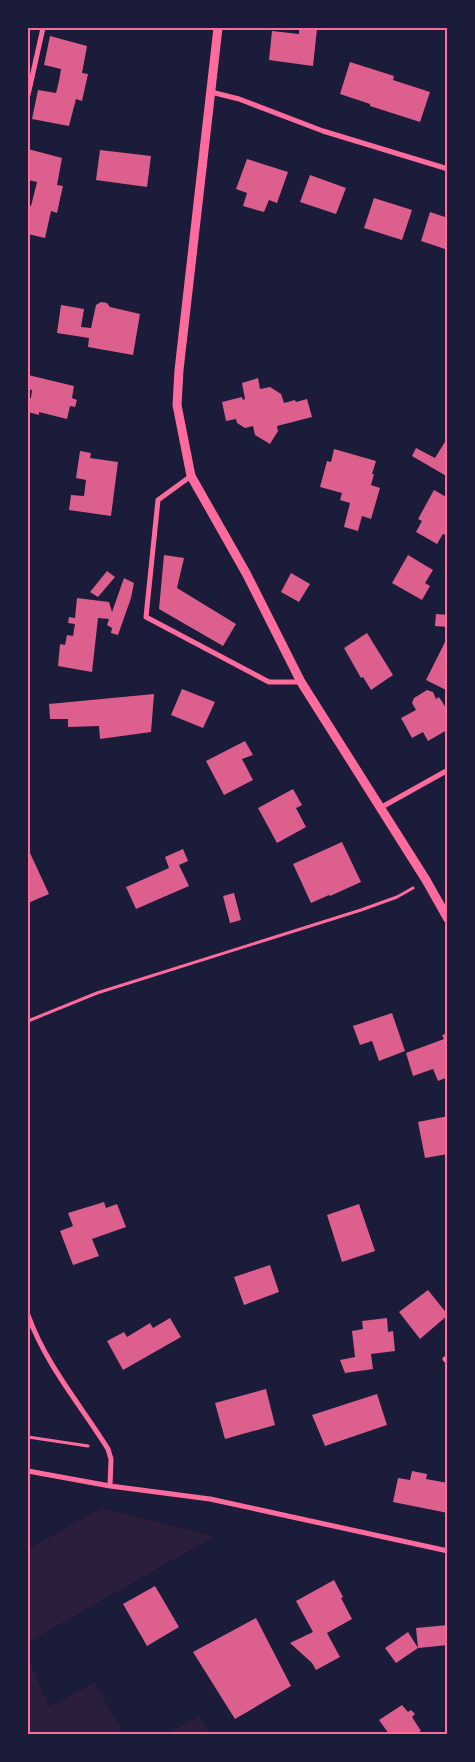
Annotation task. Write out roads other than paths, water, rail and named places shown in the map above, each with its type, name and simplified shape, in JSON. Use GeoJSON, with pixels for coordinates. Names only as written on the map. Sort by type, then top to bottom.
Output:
{"type":"FeatureCollection","features":[{"type":"Feature","properties":{"kind":"street"},"geometry":{"type":"LineString","coordinates":[[28,95],[43,28]]}},
{"type":"Feature","properties":{"kind":"street"},"geometry":{"type":"LineString","coordinates":[[218,28],[179,370],[177,405],[191,476],[246,573],[301,682],[426,880],[448,919]]}},
{"type":"Feature","properties":{"kind":"street"},"geometry":{"type":"LineString","coordinates":[[211,92],[239,99],[323,131],[448,169]]}},
{"type":"Feature","properties":{"kind":"street"},"geometry":{"type":"LineString","coordinates":[[191,476],[158,500],[146,617],[269,682],[301,682]]}},
{"type":"Feature","properties":{"kind":"street"},"geometry":{"type":"LineString","coordinates":[[380,808],[448,770]]}},
{"type":"Feature","properties":{"kind":"street"},"geometry":{"type":"LineString","coordinates":[[28,1315],[36,1338],[54,1370],[108,1449],[111,1459],[110,1486]]}},
{"type":"Feature","properties":{"kind":"street"},"geometry":{"type":"LineString","coordinates":[[448,1357],[445,1359],[448,1362]]}},
{"type":"Feature","properties":{"kind":"street"},"geometry":{"type":"LineString","coordinates":[[28,1470],[110,1486],[210,1499],[448,1551]]}}]}
